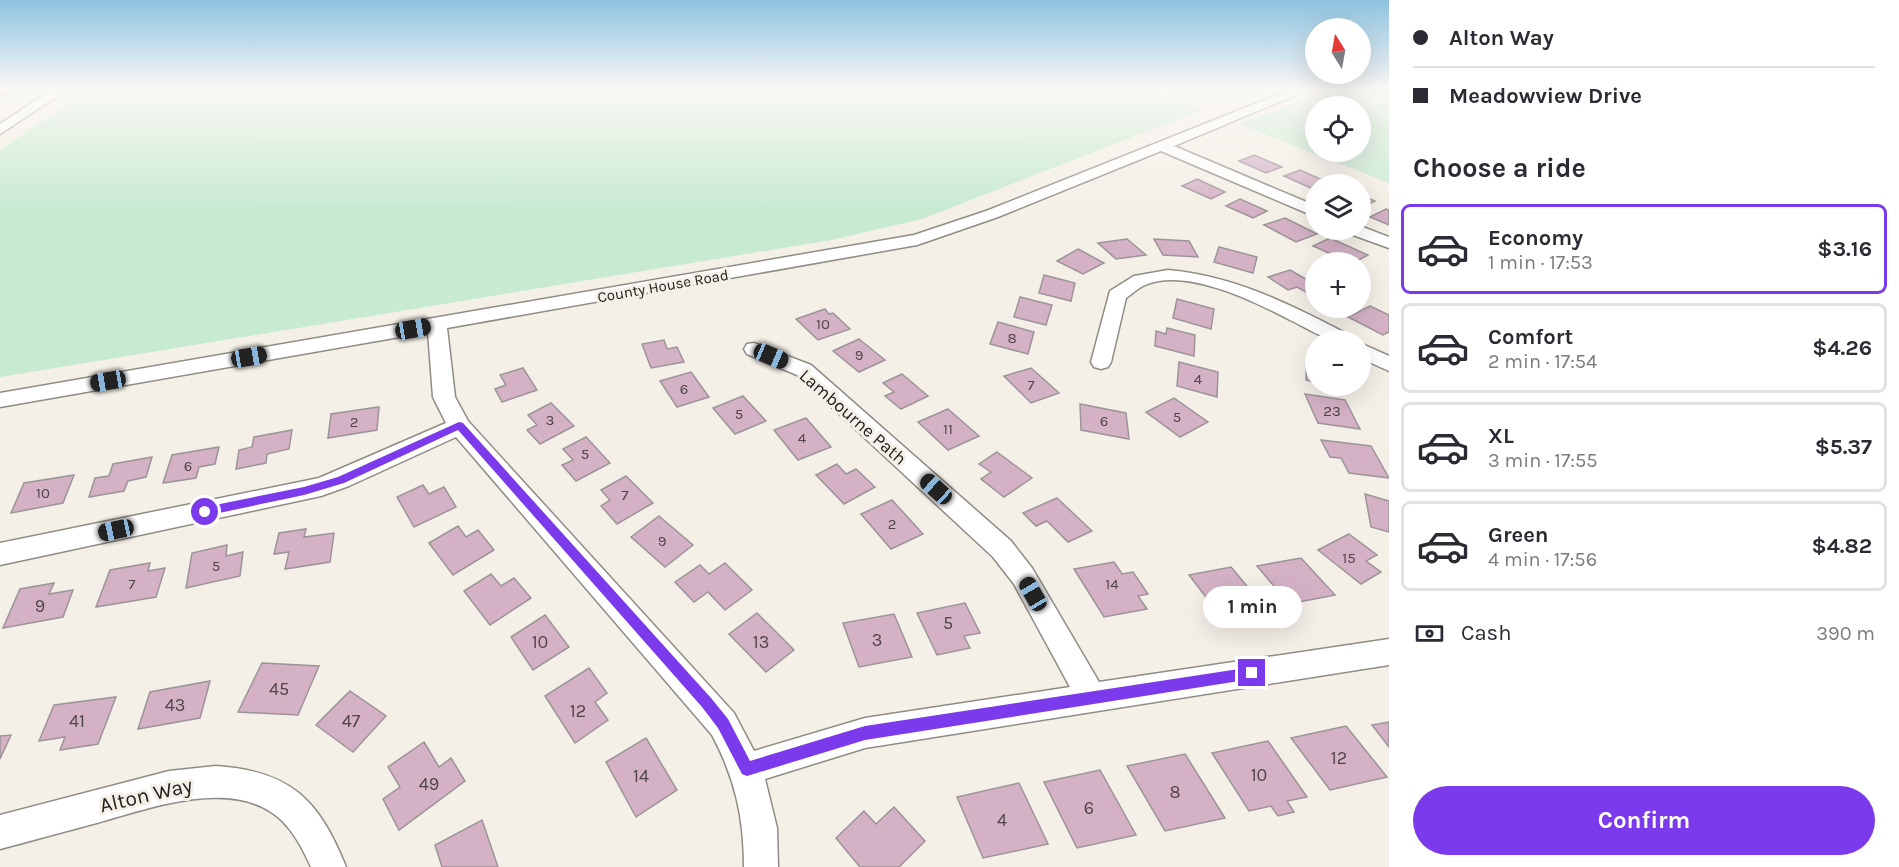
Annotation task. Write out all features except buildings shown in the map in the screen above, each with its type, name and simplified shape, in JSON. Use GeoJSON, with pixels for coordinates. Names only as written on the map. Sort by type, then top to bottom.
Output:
{"type":"FeatureCollection","features":[{"type":"Feature","properties":{"kind":"street","name":"County House Road"},"geometry":{"type":"LineString","coordinates":[[0,399],[917,240],[983,218],[1202,129]]}},
{"type":"Feature","properties":{"kind":"street"},"geometry":{"type":"LineString","coordinates":[[1161,146],[1305,207]]}},
{"type":"Feature","properties":{"kind":"street"},"geometry":{"type":"LineString","coordinates":[[1371,236],[1389,243]]}},
{"type":"Feature","properties":{"kind":"street"},"geometry":{"type":"LineString","coordinates":[[1101,362],[1117,295],[1133,283],[1158,277],[1201,279],[1233,287],[1324,330]]}},
{"type":"Feature","properties":{"kind":"street"},"geometry":{"type":"LineString","coordinates":[[437,325],[444,397],[459,426],[723,723],[747,769],[762,838],[761,867]]}},
{"type":"Feature","properties":{"kind":"street","name":"Lambourne Path"},"geometry":{"type":"LineString","coordinates":[[754,349],[804,370],[1002,549],[1023,576],[1092,698]]}},
{"type":"Feature","properties":{"kind":"street"},"geometry":{"type":"LineString","coordinates":[[1371,355],[1389,364]]}},
{"type":"Feature","properties":{"kind":"street"},"geometry":{"type":"LineString","coordinates":[[0,554],[321,487],[459,426]]}},
{"type":"Feature","properties":{"kind":"street"},"geometry":{"type":"LineString","coordinates":[[747,769],[865,733],[1389,652]]}},
{"type":"Feature","properties":{"kind":"street","name":"Alton Way"},"geometry":{"type":"LineString","coordinates":[[0,832],[181,785],[213,782],[242,784],[266,791],[295,811],[318,844],[329,867]]}},
{"type":"Feature","properties":{"kind":"green space"},"geometry":{"type":"Polygon","coordinates":[[[30,129],[1152,129],[922,219],[831,240],[0,377],[0,150],[30,129]]]}},
{"type":"Feature","properties":{"kind":"green space"},"geometry":{"type":"Polygon","coordinates":[[[1253,129],[1305,129],[1305,150],[1253,129]]]}},
{"type":"Feature","properties":{"kind":"green space"},"geometry":{"type":"Polygon","coordinates":[[[1371,129],[1389,129],[1389,183],[1336,162],[1371,162],[1371,129]]]}},
{"type":"Feature","properties":{"kind":"route"},"geometry":{"type":"LineString","coordinates":[[205,512],[321,487],[459,426],[723,723],[747,769],[865,733],[1252,673]]}}]}
